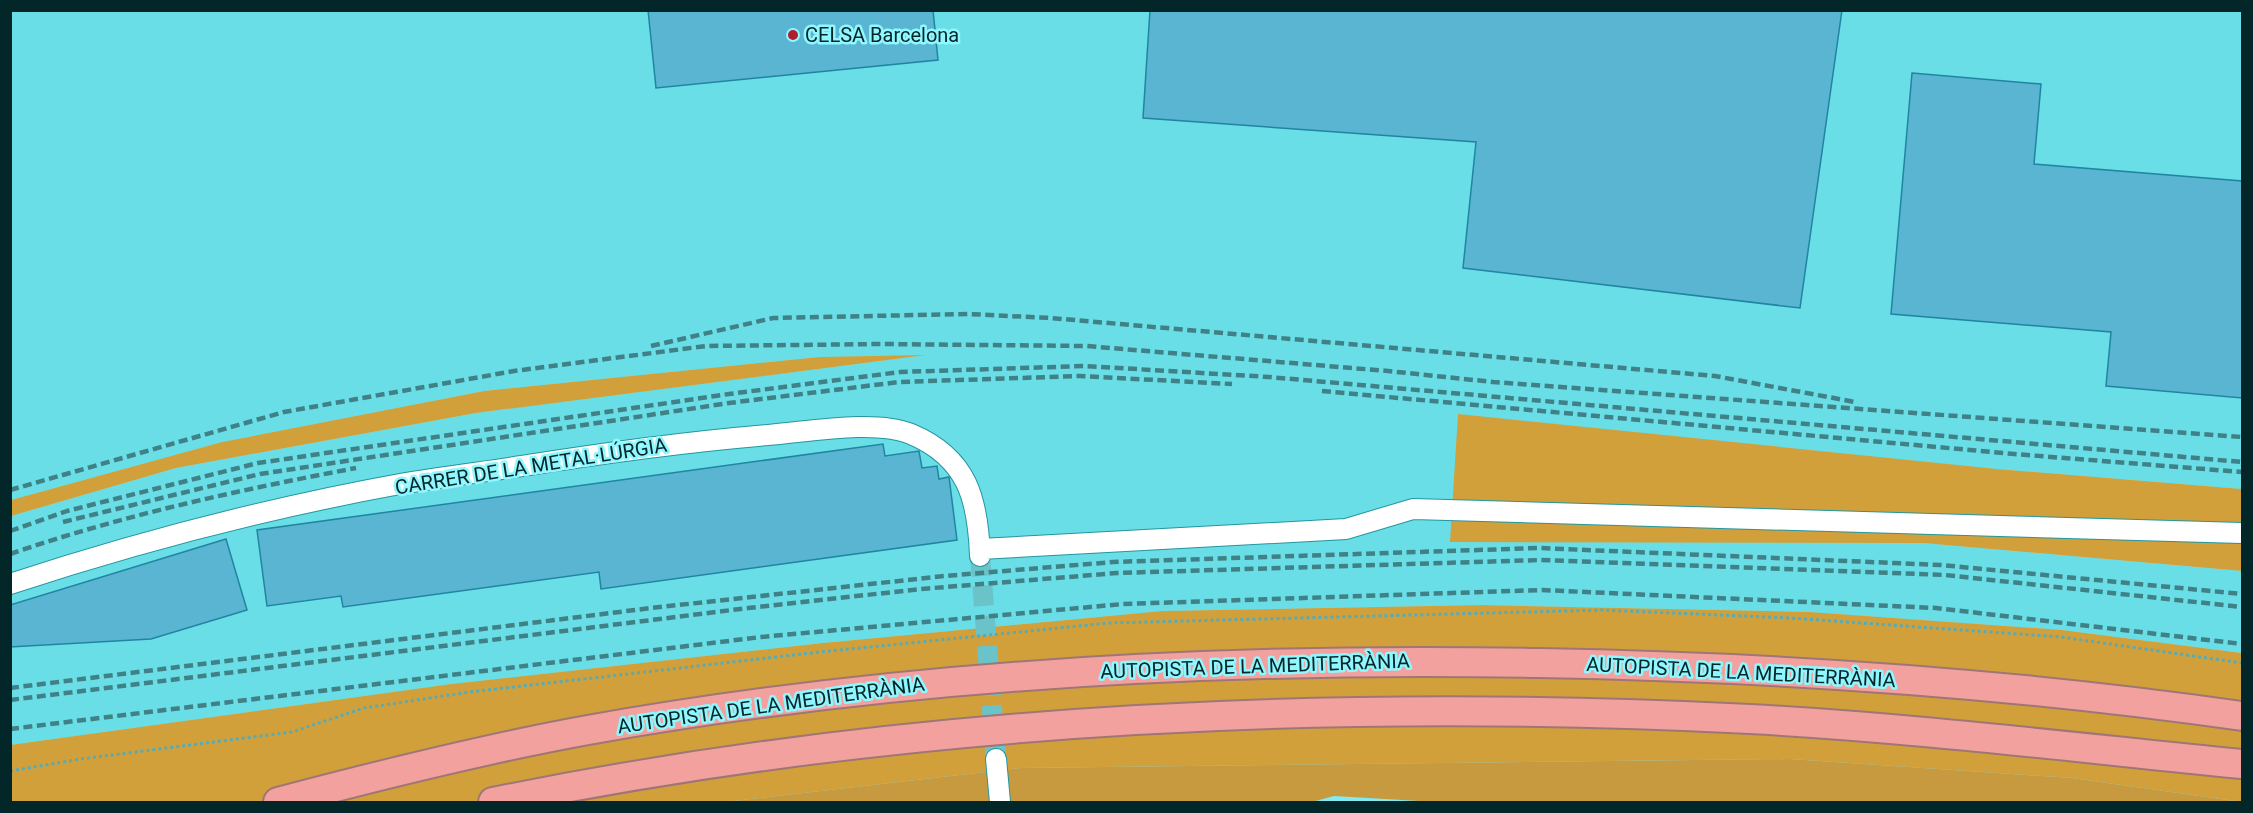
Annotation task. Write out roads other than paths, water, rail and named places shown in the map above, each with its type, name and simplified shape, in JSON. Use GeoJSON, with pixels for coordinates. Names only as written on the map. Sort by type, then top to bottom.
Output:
{"type":"FeatureCollection","features":[{"type":"Feature","properties":{"kind":"highway","name":"AUTOPISTA DE LA MEDITERRÀNIA"},"geometry":{"type":"LineString","coordinates":[[278,802],[506,747],[682,714],[972,679],[1193,666],[1438,661],[1695,667],[1828,674],[1974,686],[2100,698],[2242,716]]}},
{"type":"Feature","properties":{"kind":"highway"},"geometry":{"type":"LineString","coordinates":[[493,802],[674,768],[798,750],[923,736],[1048,725],[1307,714],[1469,711],[1764,720],[2000,739],[2242,764]]}},
{"type":"Feature","properties":{"kind":"street","name":"CARRER DE LA METAL·LÚRGIA"},"geometry":{"type":"LineString","coordinates":[[10,584],[90,558],[235,519],[400,484],[701,440],[871,427],[900,431],[917,437],[943,454],[957,468],[969,485],[974,504],[980,553],[1347,529],[1413,509],[2242,533]]}},
{"type":"Feature","properties":{"kind":"street"},"geometry":{"type":"LineString","coordinates":[[996,759],[1000,802]]}},
{"type":"Feature","properties":{"kind":"tunnel"},"geometry":{"type":"LineString","coordinates":[[980,556],[996,759]]}},
{"type":"Feature","properties":{"kind":"railway"},"geometry":{"type":"LineString","coordinates":[[651,346],[773,318],[968,314],[1051,318],[1715,376],[1855,402]]}},
{"type":"Feature","properties":{"kind":"railway"},"geometry":{"type":"LineString","coordinates":[[10,490],[284,412],[514,371],[706,346],[882,344],[1086,346],[1493,382],[2242,437]]}},
{"type":"Feature","properties":{"kind":"railway"},"geometry":{"type":"LineString","coordinates":[[10,531],[67,511],[258,463],[729,394],[900,372],[1085,366],[1269,377],[2242,462]]}},
{"type":"Feature","properties":{"kind":"railway"},"geometry":{"type":"LineString","coordinates":[[63,522],[260,474],[729,403],[899,382],[1079,376],[1232,384]]}},
{"type":"Feature","properties":{"kind":"railway"},"geometry":{"type":"LineString","coordinates":[[1322,391],[2014,454],[2242,472]]}},
{"type":"Feature","properties":{"kind":"railway"},"geometry":{"type":"LineString","coordinates":[[10,554],[138,515],[268,485],[356,468]]}},
{"type":"Feature","properties":{"kind":"railway"},"geometry":{"type":"LineString","coordinates":[[10,688],[651,608],[944,576],[1113,562],[1539,548],[1941,565],[2242,594]]}},
{"type":"Feature","properties":{"kind":"railway"},"geometry":{"type":"LineString","coordinates":[[10,700],[748,608],[921,589],[1117,573],[1541,560],[1945,575],[2242,607]]}},
{"type":"Feature","properties":{"kind":"railway"},"geometry":{"type":"LineString","coordinates":[[10,729],[761,637],[1123,604],[1542,590],[1936,608],[2242,644]]}},
{"type":"Feature","properties":{"kind":"place","name":"CELSA Barcelona"},"geometry":{"type":"Point","coordinates":[793,35]}}]}
